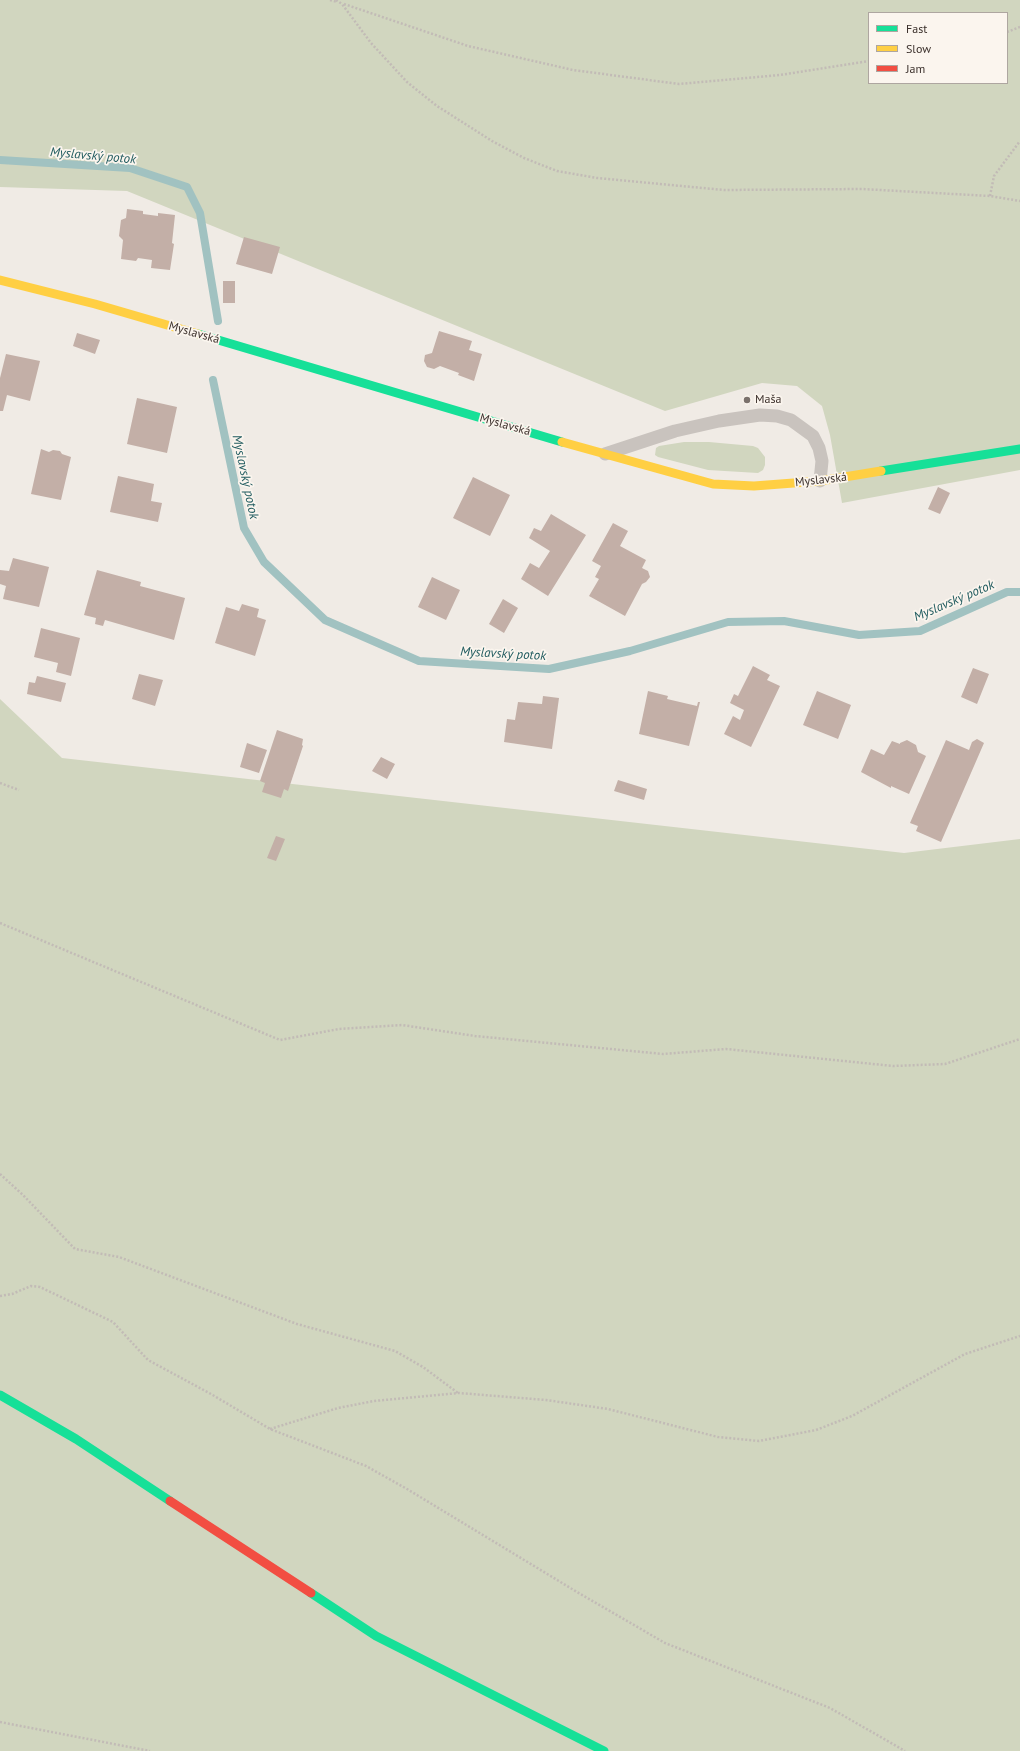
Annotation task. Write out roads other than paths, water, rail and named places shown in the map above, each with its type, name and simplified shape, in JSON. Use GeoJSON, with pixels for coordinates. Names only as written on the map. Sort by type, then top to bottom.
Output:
{"type":"FeatureCollection","features":[{"type":"Feature","properties":{"kind":"street","name":"Myslavská"},"geometry":{"type":"LineString","coordinates":[[0,280],[110,309],[604,455],[713,484],[754,486],[820,481],[1020,449]]}},
{"type":"Feature","properties":{"kind":"street"},"geometry":{"type":"LineString","coordinates":[[0,1395],[76,1439],[376,1636],[604,1751]]}},
{"type":"Feature","properties":{"kind":"lane"},"geometry":{"type":"LineString","coordinates":[[604,455],[675,431],[719,421],[760,415],[776,416],[791,420],[813,436],[819,448],[822,461],[820,481]]}},
{"type":"Feature","properties":{"kind":"waterway","name":"Myslavský potok"},"geometry":{"type":"LineString","coordinates":[[0,160],[130,168],[187,187],[200,213],[218,321]]}},
{"type":"Feature","properties":{"kind":"waterway","name":"Myslavský potok"},"geometry":{"type":"LineString","coordinates":[[213,380],[244,528],[264,562],[325,620],[419,661],[549,669],[630,651],[728,622],[784,621],[859,635],[920,631],[1007,592],[1020,592]]}},
{"type":"Feature","properties":{"kind":"place","name":"Maša"},"geometry":{"type":"Point","coordinates":[747,400]}}]}
